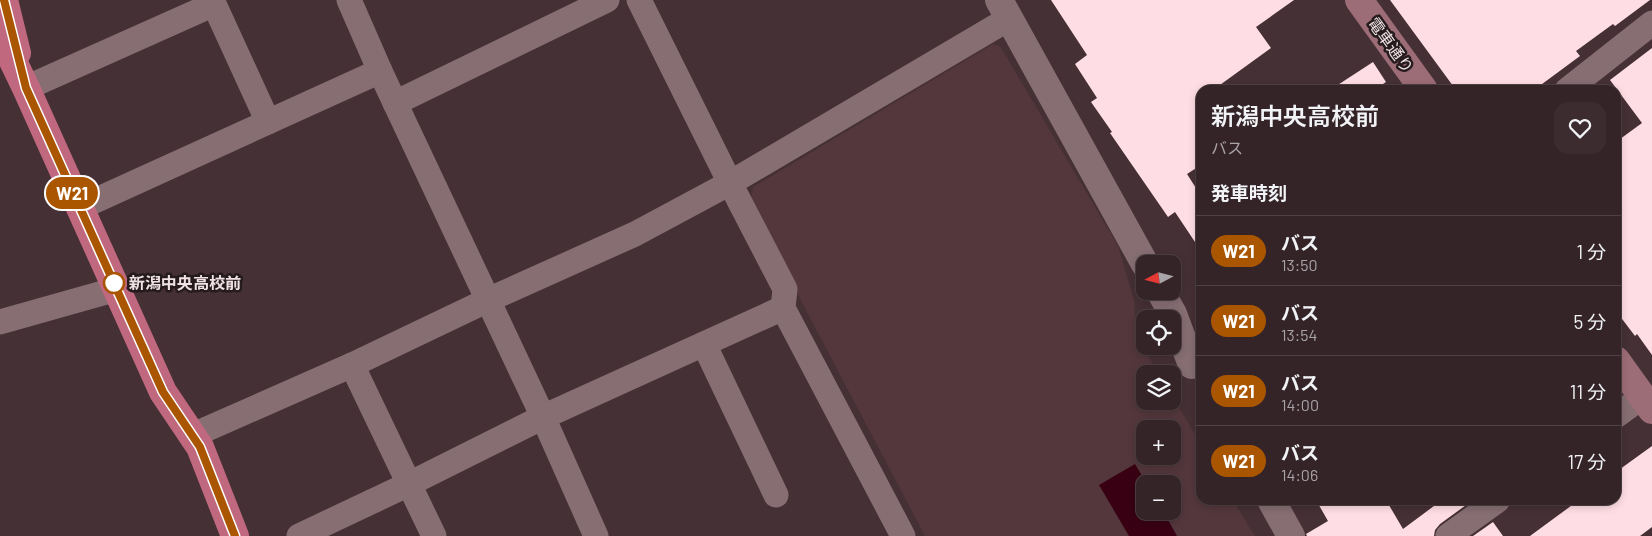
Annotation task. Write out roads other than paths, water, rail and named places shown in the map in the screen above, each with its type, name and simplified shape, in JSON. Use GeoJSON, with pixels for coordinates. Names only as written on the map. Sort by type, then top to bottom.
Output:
{"type":"FeatureCollection","features":[{"type":"Feature","properties":{"kind":"highway"},"geometry":{"type":"LineString","coordinates":[[4,0],[26,88]]}},
{"type":"Feature","properties":{"kind":"highway"},"geometry":{"type":"LineString","coordinates":[[0,34],[163,392],[200,447],[235,536]]}},
{"type":"Feature","properties":{"kind":"main road","name":"電車通り"},"geometry":{"type":"LineString","coordinates":[[1359,0],[1420,85]]}},
{"type":"Feature","properties":{"kind":"main road"},"geometry":{"type":"LineString","coordinates":[[1621,367],[1647,403]]}},
{"type":"Feature","properties":{"kind":"street"},"geometry":{"type":"LineString","coordinates":[[349,0],[380,71],[543,417],[596,536]]}},
{"type":"Feature","properties":{"kind":"street"},"geometry":{"type":"LineString","coordinates":[[395,103],[607,0]]}},
{"type":"Feature","properties":{"kind":"street"},"geometry":{"type":"LineString","coordinates":[[639,0],[785,289],[783,308],[903,536]]}},
{"type":"Feature","properties":{"kind":"street"},"geometry":{"type":"LineString","coordinates":[[26,88],[214,4],[268,122]]}},
{"type":"Feature","properties":{"kind":"street"},"geometry":{"type":"LineString","coordinates":[[191,436],[352,365],[488,300],[635,234],[730,183],[1005,9],[1140,255]]}},
{"type":"Feature","properties":{"kind":"street"},"geometry":{"type":"LineString","coordinates":[[1573,85],[1652,22]]}},
{"type":"Feature","properties":{"kind":"street"},"geometry":{"type":"LineString","coordinates":[[79,208],[380,71]]}},
{"type":"Feature","properties":{"kind":"street"},"geometry":{"type":"LineString","coordinates":[[0,322],[117,289]]}},
{"type":"Feature","properties":{"kind":"street"},"geometry":{"type":"LineString","coordinates":[[1165,300],[1196,365]]}},
{"type":"Feature","properties":{"kind":"street"},"geometry":{"type":"LineString","coordinates":[[298,536],[409,484],[543,417],[783,308]]}},
{"type":"Feature","properties":{"kind":"street"},"geometry":{"type":"LineString","coordinates":[[704,344],[776,495]]}},
{"type":"Feature","properties":{"kind":"street"},"geometry":{"type":"LineString","coordinates":[[352,365],[434,536]]}},
{"type":"Feature","properties":{"kind":"street"},"geometry":{"type":"LineString","coordinates":[[1621,414],[1647,403]]}},
{"type":"Feature","properties":{"kind":"street"},"geometry":{"type":"LineString","coordinates":[[1274,505],[1292,536]]}},
{"type":"Feature","properties":{"kind":"street"},"geometry":{"type":"LineString","coordinates":[[1448,536],[1491,505]]}},
{"type":"Feature","properties":{"kind":"place","name":"新潟中央高校前"},"geometry":{"type":"Point","coordinates":[114,283]}}]}
